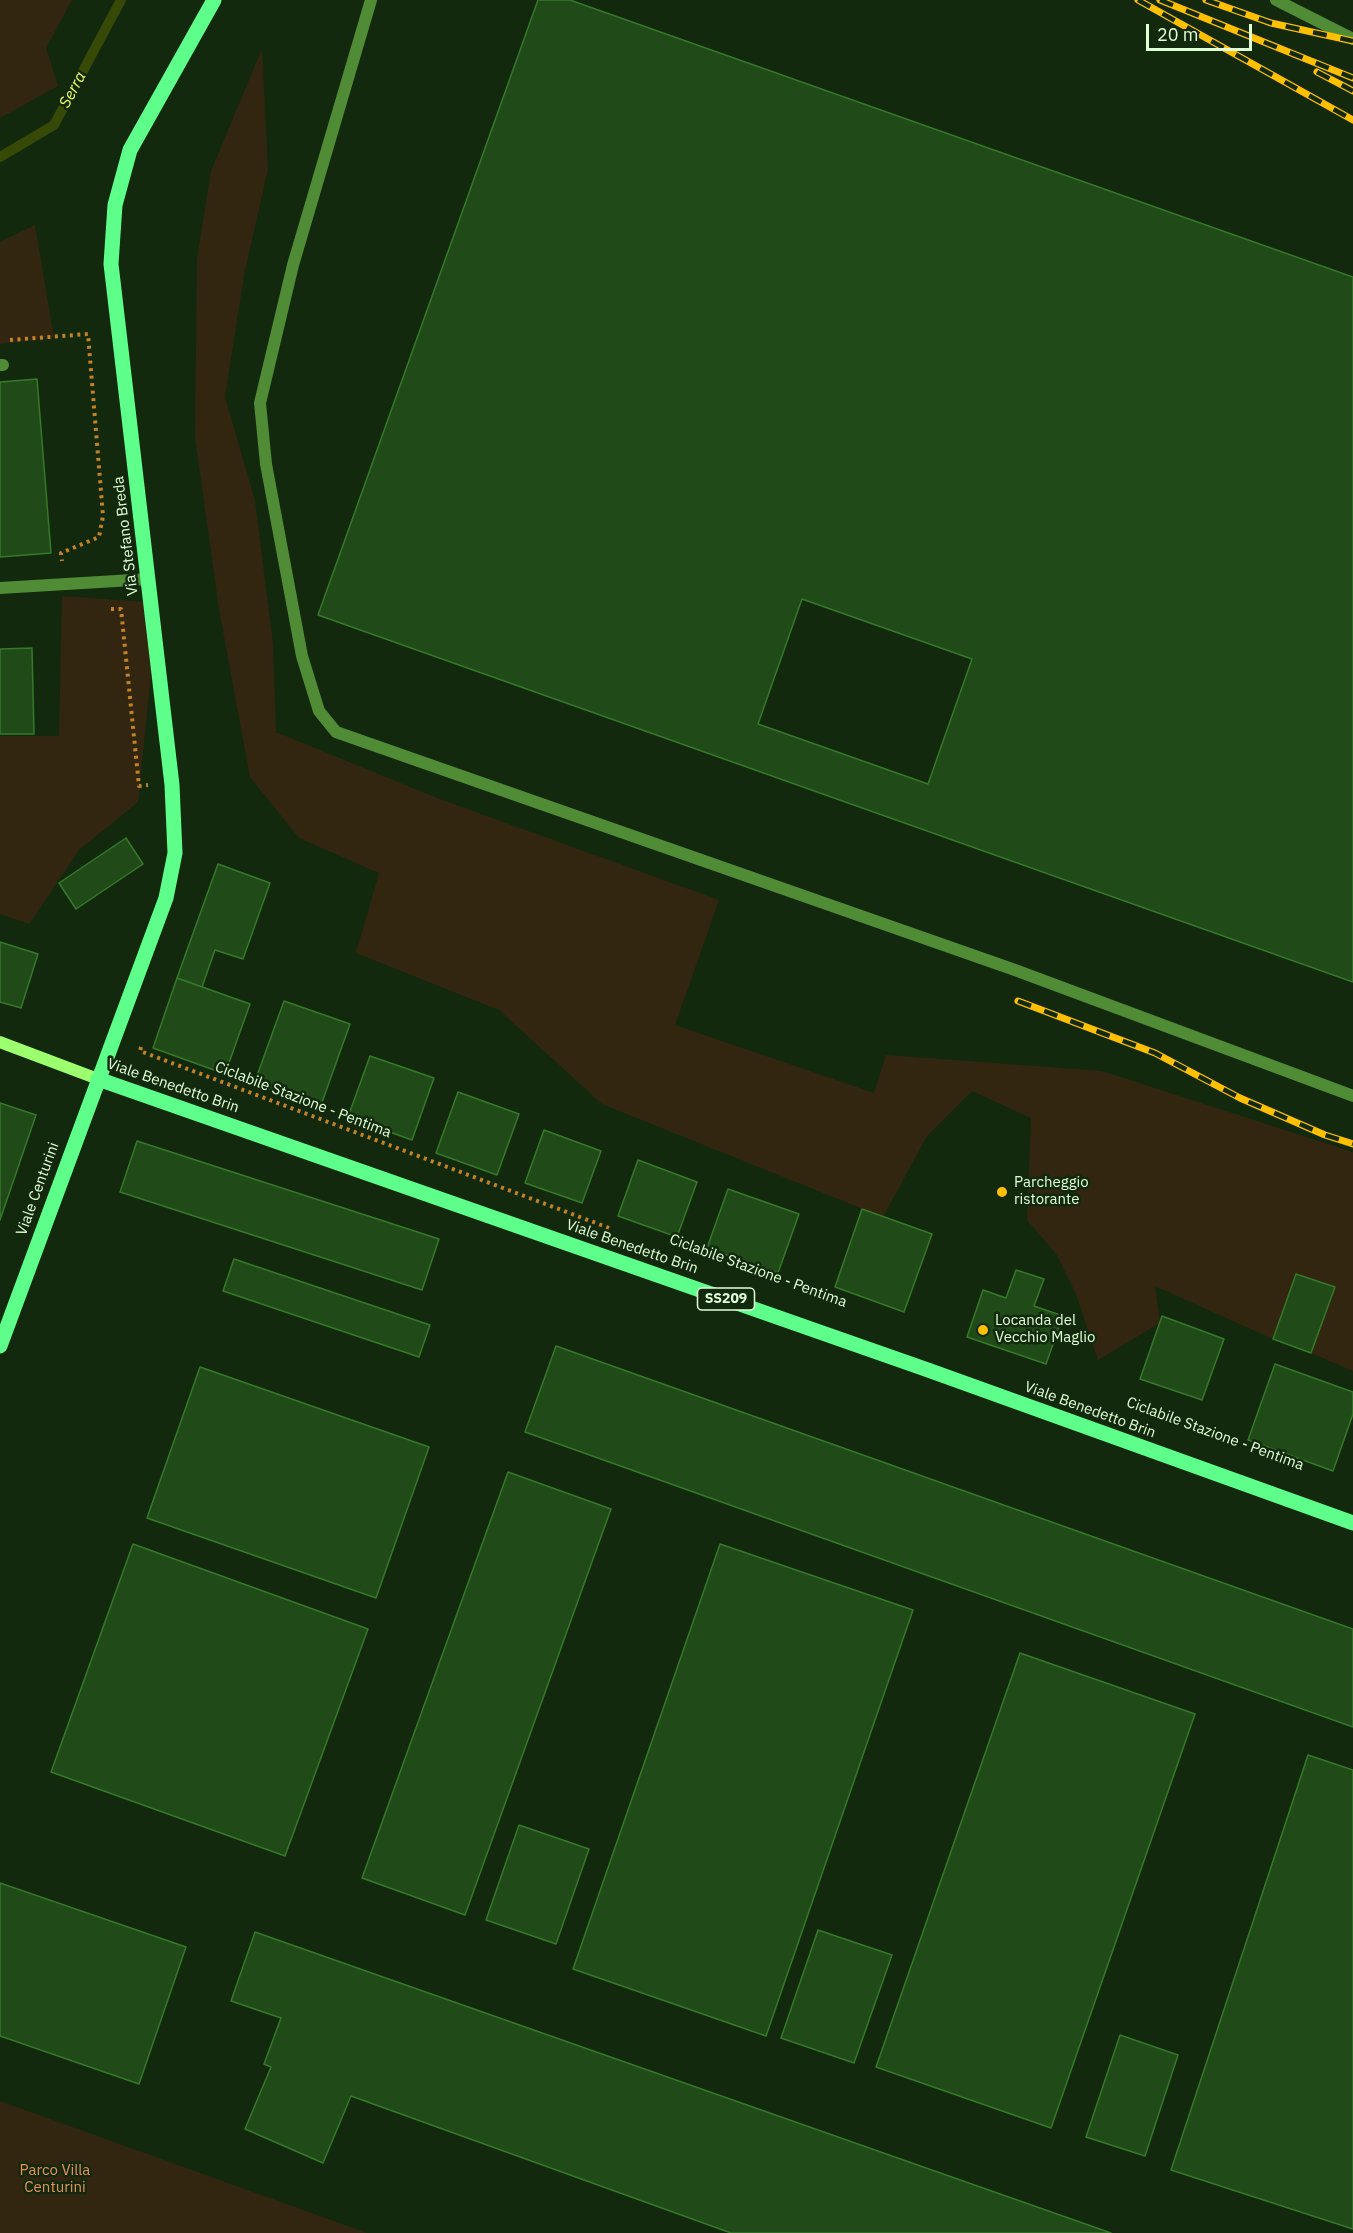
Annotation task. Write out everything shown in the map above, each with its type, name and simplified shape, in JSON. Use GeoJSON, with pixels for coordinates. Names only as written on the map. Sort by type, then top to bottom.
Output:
{"type":"FeatureCollection","features":[{"type":"Feature","properties":{"kind":"main road","name":"Via Stefano Breda"},"geometry":{"type":"LineString","coordinates":[[98,1079],[166,898],[175,853],[172,785],[111,264],[114,205],[130,150],[214,0]]}},
{"type":"Feature","properties":{"kind":"main road","name":"Viale Centurini"},"geometry":{"type":"LineString","coordinates":[[0,1346],[98,1079]]}},
{"type":"Feature","properties":{"kind":"main road","name":"Viale Benedetto Brin"},"geometry":{"type":"LineString","coordinates":[[98,1079],[896,1358],[1353,1523]]}},
{"type":"Feature","properties":{"kind":"street"},"geometry":{"type":"LineString","coordinates":[[371,0],[293,265],[260,403],[266,464],[302,656],[319,711],[336,732],[1003,966],[1353,1096]]}},
{"type":"Feature","properties":{"kind":"street"},"geometry":{"type":"LineString","coordinates":[[1276,0],[1353,39]]}},
{"type":"Feature","properties":{"kind":"street"},"geometry":{"type":"LineString","coordinates":[[0,588],[149,579]]}},
{"type":"Feature","properties":{"kind":"street","name":"Viale Benedetto Brin"},"geometry":{"type":"LineString","coordinates":[[0,1042],[98,1079]]}},
{"type":"Feature","properties":{"kind":"path"},"geometry":{"type":"LineString","coordinates":[[0,340],[88,334],[103,516],[99,537],[61,553],[64,584]]}},
{"type":"Feature","properties":{"kind":"path"},"geometry":{"type":"LineString","coordinates":[[110,609],[120,609],[139,786],[172,785]]}},
{"type":"Feature","properties":{"kind":"path","name":"Ciclabile Stazione - Pentima"},"geometry":{"type":"LineString","coordinates":[[143,1040],[140,1051],[617,1231]]}},
{"type":"Feature","properties":{"kind":"green space"},"geometry":{"type":"Polygon","coordinates":[[[0,0],[72,0],[46,48],[58,86],[0,118],[0,0]]]}},
{"type":"Feature","properties":{"kind":"green space"},"geometry":{"type":"Polygon","coordinates":[[[262,49],[268,169],[244,275],[225,397],[255,501],[273,644],[276,732],[437,798],[719,900],[675,1025],[874,1093],[886,1055],[1102,1071],[1353,1152],[1353,1371],[1311,1353],[1334,1287],[1297,1274],[1273,1339],[1155,1286],[1160,1323],[1098,1360],[1076,1294],[1057,1255],[1027,1220],[1031,1118],[972,1091],[927,1136],[883,1217],[602,1104],[499,1010],[356,953],[379,873],[299,838],[250,777],[219,609],[195,437],[197,259],[211,171],[262,49]]]}},
{"type":"Feature","properties":{"kind":"green space"},"geometry":{"type":"Polygon","coordinates":[[[35,225],[54,338],[0,344],[0,242],[35,225]]]}},
{"type":"Feature","properties":{"kind":"green space"},"geometry":{"type":"Polygon","coordinates":[[[62,596],[158,603],[138,802],[79,850],[29,924],[0,914],[0,736],[59,736],[62,596]]]}},
{"type":"Feature","properties":{"kind":"green space","name":"Parco Villa Centurini"},"geometry":{"type":"Polygon","coordinates":[[[0,2101],[367,2233],[0,2233],[0,2101]]]}},
{"type":"Feature","properties":{"kind":"building"},"geometry":{"type":"Polygon","coordinates":[[[538,0],[570,0],[1353,277],[1353,982],[318,615],[538,0]]]}},
{"type":"Feature","properties":{"kind":"building"},"geometry":{"type":"Polygon","coordinates":[[[37,379],[51,553],[0,557],[0,382],[37,379]]]}},
{"type":"Feature","properties":{"kind":"building"},"geometry":{"type":"Polygon","coordinates":[[[802,599],[972,659],[928,784],[758,724],[802,599]]]}},
{"type":"Feature","properties":{"kind":"building"},"geometry":{"type":"Polygon","coordinates":[[[32,648],[34,734],[0,734],[0,649],[32,648]]]}},
{"type":"Feature","properties":{"kind":"building"},"geometry":{"type":"Polygon","coordinates":[[[126,838],[143,864],[76,909],[59,883],[126,838]]]}},
{"type":"Feature","properties":{"kind":"building"},"geometry":{"type":"Polygon","coordinates":[[[218,864],[270,883],[243,959],[215,950],[202,987],[177,978],[218,864]]]}},
{"type":"Feature","properties":{"kind":"building"},"geometry":{"type":"Polygon","coordinates":[[[0,942],[38,954],[21,1008],[0,1002],[0,942]]]}},
{"type":"Feature","properties":{"kind":"building"},"geometry":{"type":"Polygon","coordinates":[[[177,978],[250,1004],[225,1074],[153,1048],[177,978]]]}},
{"type":"Feature","properties":{"kind":"building"},"geometry":{"type":"Polygon","coordinates":[[[284,1001],[350,1024],[320,1108],[254,1084],[284,1001]]]}},
{"type":"Feature","properties":{"kind":"building"},"geometry":{"type":"Polygon","coordinates":[[[370,1056],[434,1078],[412,1140],[348,1117],[370,1056]]]}},
{"type":"Feature","properties":{"kind":"building"},"geometry":{"type":"Polygon","coordinates":[[[458,1092],[519,1114],[497,1175],[436,1153],[458,1092]]]}},
{"type":"Feature","properties":{"kind":"building"},"geometry":{"type":"Polygon","coordinates":[[[0,1103],[36,1115],[0,1220],[0,1103]]]}},
{"type":"Feature","properties":{"kind":"building"},"geometry":{"type":"Polygon","coordinates":[[[544,1130],[601,1151],[582,1203],[525,1183],[544,1130]]]}},
{"type":"Feature","properties":{"kind":"building"},"geometry":{"type":"Polygon","coordinates":[[[137,1141],[439,1239],[422,1290],[120,1192],[137,1141]]]}},
{"type":"Feature","properties":{"kind":"building"},"geometry":{"type":"Polygon","coordinates":[[[638,1160],[697,1182],[677,1237],[618,1216],[638,1160]]]}},
{"type":"Feature","properties":{"kind":"building"},"geometry":{"type":"Polygon","coordinates":[[[728,1189],[799,1214],[778,1273],[707,1248],[728,1189]]]}},
{"type":"Feature","properties":{"kind":"building"},"geometry":{"type":"Polygon","coordinates":[[[862,1209],[932,1234],[904,1312],[835,1287],[862,1209]]]}},
{"type":"Feature","properties":{"kind":"building"},"geometry":{"type":"Polygon","coordinates":[[[234,1259],[430,1325],[419,1357],[223,1291],[234,1259]]]}},
{"type":"Feature","properties":{"kind":"building"},"geometry":{"type":"Polygon","coordinates":[[[1016,1270],[1044,1279],[1034,1306],[1063,1316],[1046,1364],[967,1337],[983,1290],[1006,1298],[1016,1270]]]}},
{"type":"Feature","properties":{"kind":"building"},"geometry":{"type":"Polygon","coordinates":[[[1296,1274],[1335,1287],[1311,1353],[1273,1339],[1296,1274]]]}},
{"type":"Feature","properties":{"kind":"building"},"geometry":{"type":"Polygon","coordinates":[[[1162,1316],[1224,1339],[1202,1400],[1140,1379],[1162,1316]]]}},
{"type":"Feature","properties":{"kind":"building"},"geometry":{"type":"Polygon","coordinates":[[[556,1346],[1353,1629],[1353,1727],[525,1432],[556,1346]]]}},
{"type":"Feature","properties":{"kind":"building"},"geometry":{"type":"Polygon","coordinates":[[[1275,1364],[1353,1392],[1353,1414],[1333,1471],[1248,1440],[1275,1364]]]}},
{"type":"Feature","properties":{"kind":"building"},"geometry":{"type":"Polygon","coordinates":[[[200,1367],[429,1447],[376,1598],[147,1518],[200,1367]]]}},
{"type":"Feature","properties":{"kind":"building"},"geometry":{"type":"Polygon","coordinates":[[[508,1472],[611,1509],[465,1915],[362,1878],[508,1472]]]}},
{"type":"Feature","properties":{"kind":"building"},"geometry":{"type":"Polygon","coordinates":[[[133,1544],[368,1629],[285,1856],[51,1772],[133,1544]]]}},
{"type":"Feature","properties":{"kind":"building"},"geometry":{"type":"Polygon","coordinates":[[[720,1544],[913,1610],[766,2036],[573,1969],[720,1544]]]}},
{"type":"Feature","properties":{"kind":"building"},"geometry":{"type":"Polygon","coordinates":[[[1020,1653],[1195,1714],[1051,2128],[876,2067],[1020,1653]]]}},
{"type":"Feature","properties":{"kind":"building"},"geometry":{"type":"Polygon","coordinates":[[[1308,1755],[1353,1770],[1353,2229],[1171,2170],[1308,1755]]]}},
{"type":"Feature","properties":{"kind":"building"},"geometry":{"type":"Polygon","coordinates":[[[519,1825],[589,1849],[556,1944],[486,1920],[519,1825]]]}},
{"type":"Feature","properties":{"kind":"building"},"geometry":{"type":"Polygon","coordinates":[[[0,1883],[186,1947],[139,2084],[0,2036],[0,1883]]]}},
{"type":"Feature","properties":{"kind":"building"},"geometry":{"type":"Polygon","coordinates":[[[818,1930],[892,1955],[854,2063],[781,2038],[818,1930]]]}},
{"type":"Feature","properties":{"kind":"building"},"geometry":{"type":"Polygon","coordinates":[[[255,1932],[1111,2233],[731,2233],[351,2096],[323,2163],[245,2129],[271,2067],[264,2064],[281,2018],[231,2001],[255,1932]]]}},
{"type":"Feature","properties":{"kind":"building"},"geometry":{"type":"Polygon","coordinates":[[[1120,2035],[1178,2055],[1145,2156],[1086,2137],[1120,2035]]]}},
{"type":"Feature","properties":{"kind":"waterway","name":"Serra"},"geometry":{"type":"LineString","coordinates":[[0,157],[54,125],[121,0]]}},
{"type":"Feature","properties":{"kind":"railway"},"geometry":{"type":"LineString","coordinates":[[1138,0],[1353,120]]}},
{"type":"Feature","properties":{"kind":"railway"},"geometry":{"type":"LineString","coordinates":[[1160,0],[1353,78]]}},
{"type":"Feature","properties":{"kind":"railway"},"geometry":{"type":"LineString","coordinates":[[1206,0],[1271,23],[1353,41]]}},
{"type":"Feature","properties":{"kind":"railway"},"geometry":{"type":"LineString","coordinates":[[1317,72],[1353,91]]}},
{"type":"Feature","properties":{"kind":"railway"},"geometry":{"type":"LineString","coordinates":[[1018,1001],[1155,1053],[1240,1098],[1325,1135],[1353,1144]]}},
{"type":"Feature","properties":{"kind":"place","name":"Parcheggio ristorante"},"geometry":{"type":"Point","coordinates":[1002,1192]}},
{"type":"Feature","properties":{"kind":"place","name":"Locanda del Vecchio Maglio"},"geometry":{"type":"Point","coordinates":[983,1330]}}]}
